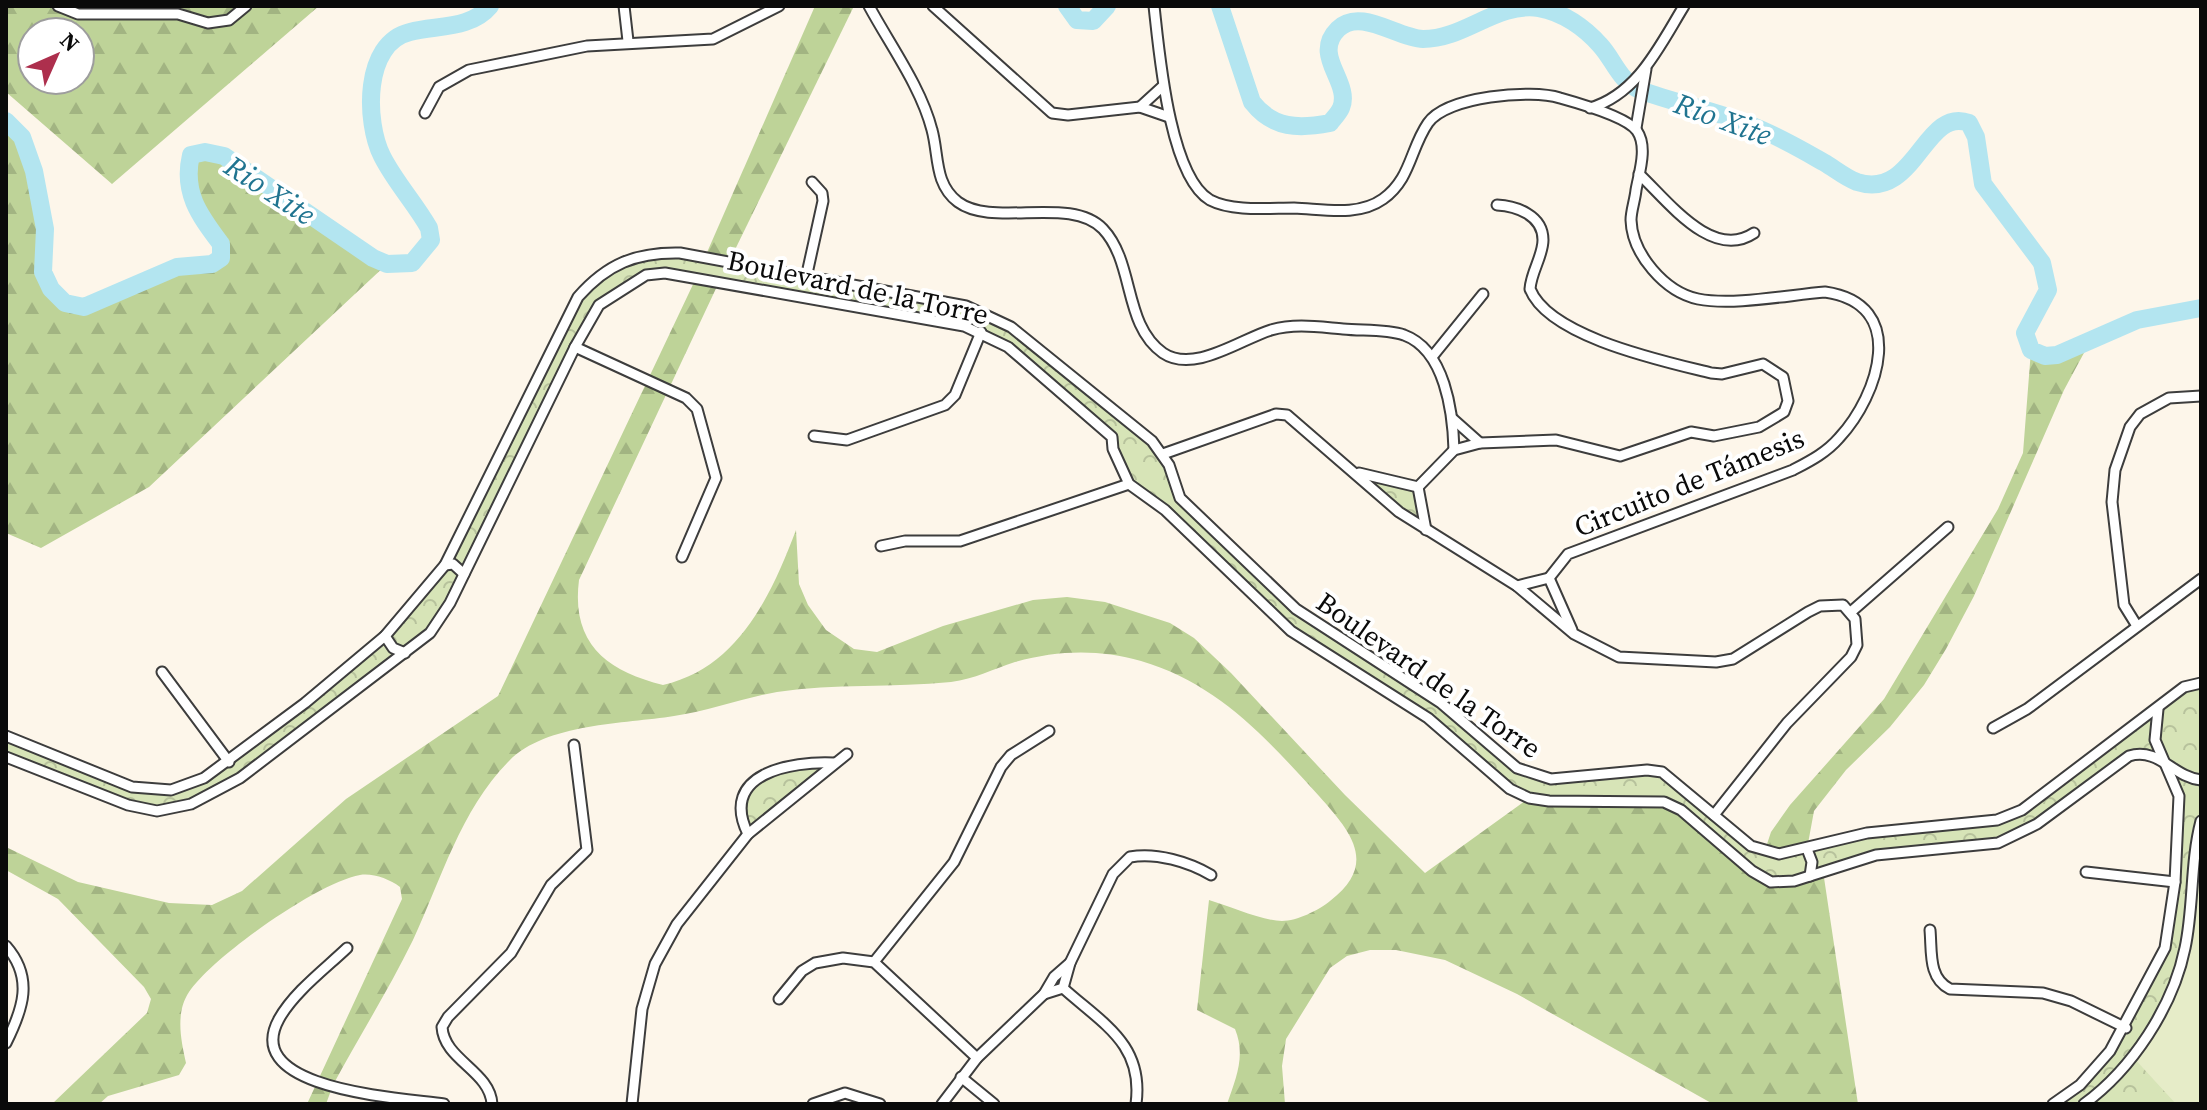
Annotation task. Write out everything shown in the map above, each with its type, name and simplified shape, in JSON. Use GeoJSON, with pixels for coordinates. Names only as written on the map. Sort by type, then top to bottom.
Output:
{"type":"FeatureCollection","features":[{"type":"Feature","properties":{"kind":"street"},"geometry":{"type":"LineString","coordinates":[[58,6],[78,14],[178,14],[208,23],[229,20],[246,6]]}},
{"type":"Feature","properties":{"kind":"street"},"geometry":{"type":"LineString","coordinates":[[624,6],[628,41]]}},
{"type":"Feature","properties":{"kind":"street"},"geometry":{"type":"LineString","coordinates":[[425,113],[439,87],[469,70],[628,41],[713,39],[779,6]]}},
{"type":"Feature","properties":{"kind":"street"},"geometry":{"type":"LineString","coordinates":[[869,6],[926,114],[938,172],[948,193],[965,206],[1074,216],[1101,227],[1117,250],[1144,330],[1165,354],[1182,359],[1199,357],[1293,325],[1400,334],[1418,341],[1432,357],[1453,419],[1454,450]]}},
{"type":"Feature","properties":{"kind":"street"},"geometry":{"type":"LineString","coordinates":[[933,6],[1052,113],[1068,115],[1140,107],[1169,117]]}},
{"type":"Feature","properties":{"kind":"street"},"geometry":{"type":"LineString","coordinates":[[1154,6],[1169,117],[1193,182],[1210,199],[1239,207],[1368,208],[1399,185],[1410,169],[1428,122],[1442,109],[1464,102],[1530,95],[1560,97],[1636,128]]}},
{"type":"Feature","properties":{"kind":"street","name":"Circuito de Támesis"},"geometry":{"type":"LineString","coordinates":[[1549,578],[1568,554],[1793,470],[1819,456],[1854,420],[1865,401],[1879,358],[1879,334],[1871,316],[1859,303],[1842,295],[1825,292],[1697,299],[1678,291],[1646,262],[1635,244],[1631,220],[1642,139],[1636,128],[1640,98],[1638,84],[1684,6]]}},
{"type":"Feature","properties":{"kind":"street"},"geometry":{"type":"LineString","coordinates":[[1590,108],[1638,84]]}},
{"type":"Feature","properties":{"kind":"street"},"geometry":{"type":"LineString","coordinates":[[1140,107],[1163,86]]}},
{"type":"Feature","properties":{"kind":"street"},"geometry":{"type":"LineString","coordinates":[[1639,174],[1710,236],[1727,243],[1742,241],[1754,233]]}},
{"type":"Feature","properties":{"kind":"street"},"geometry":{"type":"LineString","coordinates":[[806,278],[823,201],[822,193],[812,182]]}},
{"type":"Feature","properties":{"kind":"street"},"geometry":{"type":"LineString","coordinates":[[1418,487],[1454,450],[1480,443],[1556,440],[1620,456],[1681,434],[1714,436],[1759,427],[1784,412],[1788,401],[1783,377],[1763,364],[1722,374],[1711,373],[1631,353],[1544,311],[1530,289],[1543,240],[1540,229],[1524,210],[1497,205]]}},
{"type":"Feature","properties":{"kind":"street","name":"Boulevard de la Torre"},"geometry":{"type":"LineString","coordinates":[[6,736],[132,787],[152,791],[186,786],[229,762],[385,636],[445,565],[568,313],[594,279],[613,265],[635,256],[659,252],[704,257],[966,306],[1000,319],[1163,454],[1180,498],[1311,622],[1441,703],[1517,768],[1551,779],[1647,770],[1662,772],[1764,853],[1807,849],[1867,833],[1997,820],[2022,810],[2184,687],[2199,681]]}},
{"type":"Feature","properties":{"kind":"street","name":"Boulevard de la Torre"},"geometry":{"type":"LineString","coordinates":[[6,757],[128,805],[157,811],[181,807],[232,784],[430,633],[464,574],[575,347],[599,305],[646,275],[665,273],[736,283],[981,332],[1008,347],[1112,437]]}},
{"type":"Feature","properties":{"kind":"street"},"geometry":{"type":"LineString","coordinates":[[1432,357],[1483,294]]}},
{"type":"Feature","properties":{"kind":"street"},"geometry":{"type":"LineString","coordinates":[[814,436],[847,440],[945,405],[955,395],[981,332]]}},
{"type":"Feature","properties":{"kind":"street"},"geometry":{"type":"LineString","coordinates":[[575,347],[686,398],[697,409],[715,469],[715,486],[682,557]]}},
{"type":"Feature","properties":{"kind":"street"},"geometry":{"type":"LineString","coordinates":[[2137,626],[2124,605],[2112,502],[2115,470],[2130,427],[2140,414],[2169,398],[2201,396]]}},
{"type":"Feature","properties":{"kind":"street"},"geometry":{"type":"LineString","coordinates":[[1163,454],[1276,414],[1287,415],[1426,530],[1517,586],[1574,634],[1619,657],[1716,662],[1749,652],[1820,606],[1836,604],[1852,611]]}},
{"type":"Feature","properties":{"kind":"street"},"geometry":{"type":"LineString","coordinates":[[1453,419],[1480,443]]}},
{"type":"Feature","properties":{"kind":"street"},"geometry":{"type":"LineString","coordinates":[[881,546],[905,541],[960,541],[1129,484],[1113,449],[1112,437],[1118,427],[1130,425]]}},
{"type":"Feature","properties":{"kind":"street"},"geometry":{"type":"LineString","coordinates":[[1356,472],[1418,487]]}},
{"type":"Feature","properties":{"kind":"street","name":"Boulevard de la Torre"},"geometry":{"type":"LineString","coordinates":[[1129,484],[1165,510],[1291,631],[1428,718],[1510,789],[1529,798],[1549,801],[1664,802],[1681,810],[1762,878],[1782,883],[1876,855],[1998,843],[2037,824],[2129,756],[2141,753],[2167,763],[2192,779],[2201,780]]}},
{"type":"Feature","properties":{"kind":"street"},"geometry":{"type":"LineString","coordinates":[[1418,487],[1426,530]]}},
{"type":"Feature","properties":{"kind":"street"},"geometry":{"type":"LineString","coordinates":[[1165,510],[1175,507],[1180,498]]}},
{"type":"Feature","properties":{"kind":"street"},"geometry":{"type":"LineString","coordinates":[[1852,611],[1948,527]]}},
{"type":"Feature","properties":{"kind":"street"},"geometry":{"type":"LineString","coordinates":[[445,565],[453,564],[464,574]]}},
{"type":"Feature","properties":{"kind":"street"},"geometry":{"type":"LineString","coordinates":[[1517,586],[1549,578],[1574,634]]}},
{"type":"Feature","properties":{"kind":"street"},"geometry":{"type":"LineString","coordinates":[[1993,728],[2027,709],[2201,579]]}},
{"type":"Feature","properties":{"kind":"street"},"geometry":{"type":"LineString","coordinates":[[1714,815],[1787,723],[1851,657],[1858,633],[1852,611]]}},
{"type":"Feature","properties":{"kind":"street"},"geometry":{"type":"LineString","coordinates":[[385,636],[393,648],[405,653]]}},
{"type":"Feature","properties":{"kind":"street"},"geometry":{"type":"LineString","coordinates":[[162,672],[229,762]]}},
{"type":"Feature","properties":{"kind":"street"},"geometry":{"type":"LineString","coordinates":[[2053,1104],[2096,1069],[2126,1028],[2165,948],[2175,882],[2179,796],[2155,740],[2158,709]]}},
{"type":"Feature","properties":{"kind":"street"},"geometry":{"type":"LineString","coordinates":[[874,962],[954,862],[1011,755],[1049,731]]}},
{"type":"Feature","properties":{"kind":"street"},"geometry":{"type":"LineString","coordinates":[[492,1104],[485,1084],[448,1046],[442,1027],[448,1017],[511,953],[551,885],[587,850],[574,745]]}},
{"type":"Feature","properties":{"kind":"street"},"geometry":{"type":"LineString","coordinates":[[632,1104],[642,1009],[655,964],[677,924],[748,834],[847,754]]}},
{"type":"Feature","properties":{"kind":"street"},"geometry":{"type":"LineString","coordinates":[[748,834],[743,824],[742,802],[761,776],[786,764],[834,763]]}},
{"type":"Feature","properties":{"kind":"street"},"geometry":{"type":"LineString","coordinates":[[2084,1104],[2103,1089],[2132,1056],[2175,980],[2185,949],[2195,846],[2201,821]]}},
{"type":"Feature","properties":{"kind":"street"},"geometry":{"type":"LineString","coordinates":[[1807,849],[1812,862],[1810,876]]}},
{"type":"Feature","properties":{"kind":"street"},"geometry":{"type":"LineString","coordinates":[[1063,988],[1070,963],[1113,874],[1130,857],[1154,856],[1211,875]]}},
{"type":"Feature","properties":{"kind":"street"},"geometry":{"type":"LineString","coordinates":[[2086,872],[2175,882]]}},
{"type":"Feature","properties":{"kind":"street"},"geometry":{"type":"LineString","coordinates":[[1930,930],[1933,973],[1939,984],[1950,989],[2043,993],[2071,1001],[2126,1028]]}},
{"type":"Feature","properties":{"kind":"street"},"geometry":{"type":"LineString","coordinates":[[6,946],[22,972],[25,990],[22,1012],[6,1043]]}},
{"type":"Feature","properties":{"kind":"street"},"geometry":{"type":"LineString","coordinates":[[347,948],[285,1009],[277,1022],[273,1038],[276,1054],[295,1075],[316,1082],[444,1104]]}},
{"type":"Feature","properties":{"kind":"street"},"geometry":{"type":"LineString","coordinates":[[779,999],[802,971],[815,963],[843,958],[874,962],[977,1058]]}},
{"type":"Feature","properties":{"kind":"street"},"geometry":{"type":"LineString","coordinates":[[942,1104],[977,1058],[1044,994],[1054,977],[1070,963]]}},
{"type":"Feature","properties":{"kind":"street"},"geometry":{"type":"LineString","coordinates":[[1044,994],[1063,988]]}},
{"type":"Feature","properties":{"kind":"street"},"geometry":{"type":"LineString","coordinates":[[1063,988],[1129,1050],[1139,1081],[1136,1104]]}},
{"type":"Feature","properties":{"kind":"street"},"geometry":{"type":"LineString","coordinates":[[961,1077],[994,1104]]}},
{"type":"Feature","properties":{"kind":"street"},"geometry":{"type":"LineString","coordinates":[[813,1104],[845,1093],[880,1104]]}},
{"type":"Feature","properties":{"kind":"green space"},"geometry":{"type":"Polygon","coordinates":[[[6,6],[319,6],[112,184],[6,92],[6,6]]]}},
{"type":"Feature","properties":{"kind":"green space"},"geometry":{"type":"Polygon","coordinates":[[[815,6],[854,6],[729,262],[705,257],[815,6]]]}},
{"type":"Feature","properties":{"kind":"green space"},"geometry":{"type":"Polygon","coordinates":[[[6,121],[22,137],[34,171],[45,229],[43,272],[51,289],[65,303],[84,307],[177,267],[212,264],[221,258],[221,244],[200,214],[189,181],[191,155],[205,152],[224,156],[387,264],[149,487],[41,548],[6,533],[6,121]]]}},
{"type":"Feature","properties":{"kind":"green space"},"geometry":{"type":"Polygon","coordinates":[[[659,252],[966,306],[1000,319],[1163,454],[1180,498],[1296,609],[1441,703],[1534,776],[1662,772],[1764,853],[1867,833],[1974,822],[2022,810],[2175,695],[2201,683],[2201,1104],[2053,1104],[2096,1069],[2165,948],[2179,796],[2167,763],[2141,752],[2015,837],[1876,855],[1771,882],[1664,802],[1549,801],[1510,789],[1444,731],[1305,641],[1165,510],[1129,484],[1112,437],[1008,347],[981,332],[683,273],[646,275],[599,305],[430,633],[223,790],[157,811],[6,757],[6,736],[132,787],[186,786],[358,662],[445,565],[568,313],[594,279],[659,252]]]}},
{"type":"Feature","properties":{"kind":"green space"},"geometry":{"type":"Polygon","coordinates":[[[697,276],[720,280],[579,580],[581,621],[587,637],[609,662],[625,672],[663,685],[689,676],[712,663],[731,646],[763,604],[796,530],[799,584],[808,605],[826,630],[854,649],[877,652],[943,626],[1033,600],[1067,597],[1105,602],[1170,623],[1194,638],[1231,673],[1345,795],[1425,873],[1529,798],[1664,802],[1703,828],[1823,871],[1858,1104],[1713,1104],[1517,994],[1445,960],[1396,950],[1370,950],[1347,956],[1330,968],[1286,1039],[1282,1066],[1285,1104],[1227,1104],[1240,1058],[1235,1029],[1197,1010],[1209,900],[1274,920],[1288,921],[1301,917],[1325,904],[1345,887],[1353,874],[1355,848],[1341,823],[1300,775],[1260,734],[1218,699],[1169,671],[1141,661],[1110,654],[1078,652],[1031,658],[951,682],[820,687],[777,692],[687,714],[587,727],[544,739],[525,748],[509,761],[478,801],[454,846],[413,940],[333,1085],[326,1104],[307,1104],[402,899],[400,887],[375,876],[360,875],[319,891],[243,941],[202,977],[189,992],[182,1009],[181,1036],[186,1063],[179,1075],[108,1096],[99,1104],[52,1104],[147,1013],[151,999],[144,987],[58,899],[6,870],[6,847],[78,882],[169,903],[212,905],[242,891],[346,799],[498,696],[697,276]]]}},
{"type":"Feature","properties":{"kind":"green space"},"geometry":{"type":"Polygon","coordinates":[[[2092,338],[2064,390],[1974,596],[1924,685],[1890,727],[1846,770],[1814,811],[1807,849],[1764,853],[1771,832],[1790,805],[1884,699],[1998,509],[2023,453],[2031,350],[2055,354],[2092,338]]]}},
{"type":"Feature","properties":{"kind":"green space"},"geometry":{"type":"Polygon","coordinates":[[[1356,472],[1418,487],[1426,530],[1356,472]]]}},
{"type":"Feature","properties":{"kind":"green space"},"geometry":{"type":"Polygon","coordinates":[[[834,763],[748,834],[743,824],[746,793],[774,768],[834,763]]]}},
{"type":"Feature","properties":{"kind":"green space"},"geometry":{"type":"Polygon","coordinates":[[[2201,821],[2201,1104],[2176,1104],[2132,1056],[2152,1025],[2185,949],[2201,821]]]}},
{"type":"Feature","properties":{"kind":"waterway","name":"Rio Xite"},"geometry":{"type":"LineString","coordinates":[[6,121],[22,137],[34,171],[45,229],[43,272],[51,289],[65,303],[84,307],[177,267],[212,264],[221,258],[221,244],[200,214],[189,181],[191,155],[205,152],[224,156],[373,258],[387,264],[412,263],[431,240],[429,228],[387,166],[376,141],[371,105],[376,67],[383,51],[395,39],[410,32],[473,19],[490,6]]}},
{"type":"Feature","properties":{"kind":"waterway","name":"Rio Xite"},"geometry":{"type":"LineString","coordinates":[[1067,6],[1077,20],[1093,21],[1107,6]]}},
{"type":"Feature","properties":{"kind":"waterway","name":"Rio Xite"},"geometry":{"type":"LineString","coordinates":[[1220,6],[1252,102],[1269,118],[1287,125],[1330,123],[1340,110],[1343,98],[1329,49],[1331,39],[1347,23],[1368,22],[1423,39],[1453,33],[1494,15],[1523,8],[1548,10],[1580,27],[1600,45],[1622,76],[1640,90],[1727,116],[1764,131],[1857,182],[1877,184],[1893,178],[1941,128],[1954,121],[1969,123],[1976,137],[1983,184],[2042,263],[2048,290],[2025,333],[2031,350],[2045,356],[2057,355],[2137,320],[2201,308]]}}]}
